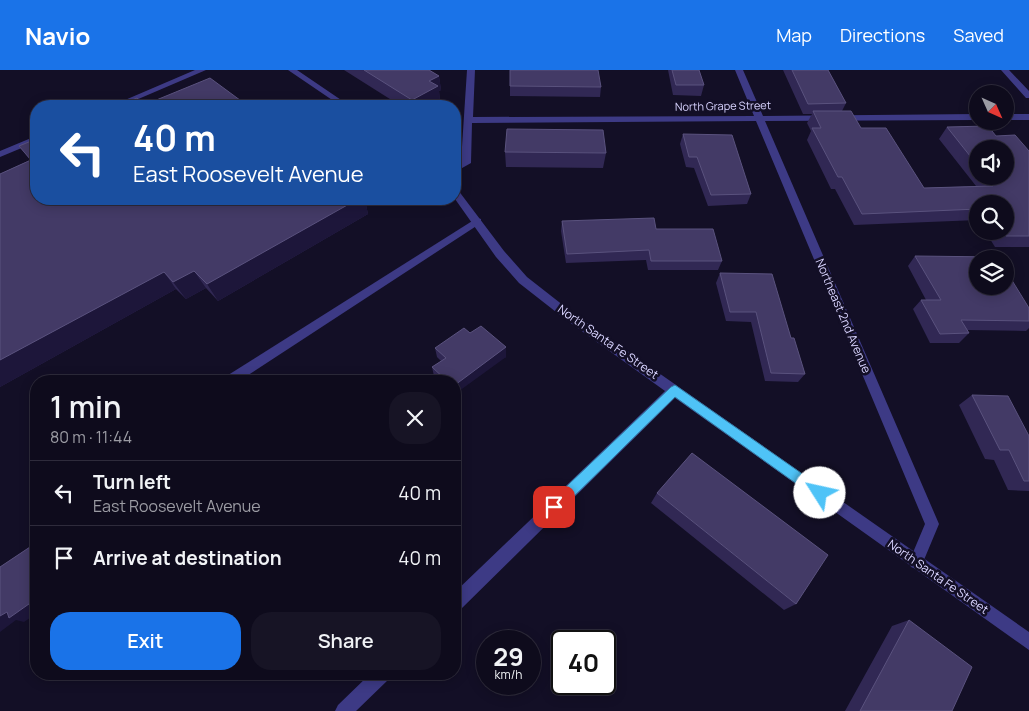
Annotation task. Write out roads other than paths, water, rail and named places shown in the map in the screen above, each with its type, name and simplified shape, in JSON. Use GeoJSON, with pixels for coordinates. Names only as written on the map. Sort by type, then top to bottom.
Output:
{"type":"FeatureCollection","features":[{"type":"Feature","properties":{"kind":"street"},"geometry":{"type":"LineString","coordinates":[[130,100],[202,70]]}},
{"type":"Feature","properties":{"kind":"street"},"geometry":{"type":"LineString","coordinates":[[292,70],[337,100]]}},
{"type":"Feature","properties":{"kind":"street"},"geometry":{"type":"LineString","coordinates":[[461,166],[466,163],[470,70]]}},
{"type":"Feature","properties":{"kind":"street","name":"Northeast 2nd Avenue"},"geometry":{"type":"LineString","coordinates":[[739,70],[932,524],[916,562]]}},
{"type":"Feature","properties":{"kind":"street"},"geometry":{"type":"LineString","coordinates":[[1005,70],[1029,96]]}},
{"type":"Feature","properties":{"kind":"street"},"geometry":{"type":"LineString","coordinates":[[1014,117],[1029,116]]}},
{"type":"Feature","properties":{"kind":"street","name":"North Grape Street"},"geometry":{"type":"LineString","coordinates":[[469,120],[969,117]]}},
{"type":"Feature","properties":{"kind":"street"},"geometry":{"type":"LineString","coordinates":[[0,154],[30,142]]}},
{"type":"Feature","properties":{"kind":"street","name":"North Santa Fe Street"},"geometry":{"type":"LineString","coordinates":[[461,200],[500,254],[523,280],[569,316],[1029,642]]}},
{"type":"Feature","properties":{"kind":"street"},"geometry":{"type":"LineString","coordinates":[[238,375],[477,222]]}},
{"type":"Feature","properties":{"kind":"street"},"geometry":{"type":"LineString","coordinates":[[461,597],[675,390]]}},
{"type":"Feature","properties":{"kind":"street"},"geometry":{"type":"LineString","coordinates":[[344,711],[376,680]]}}]}
